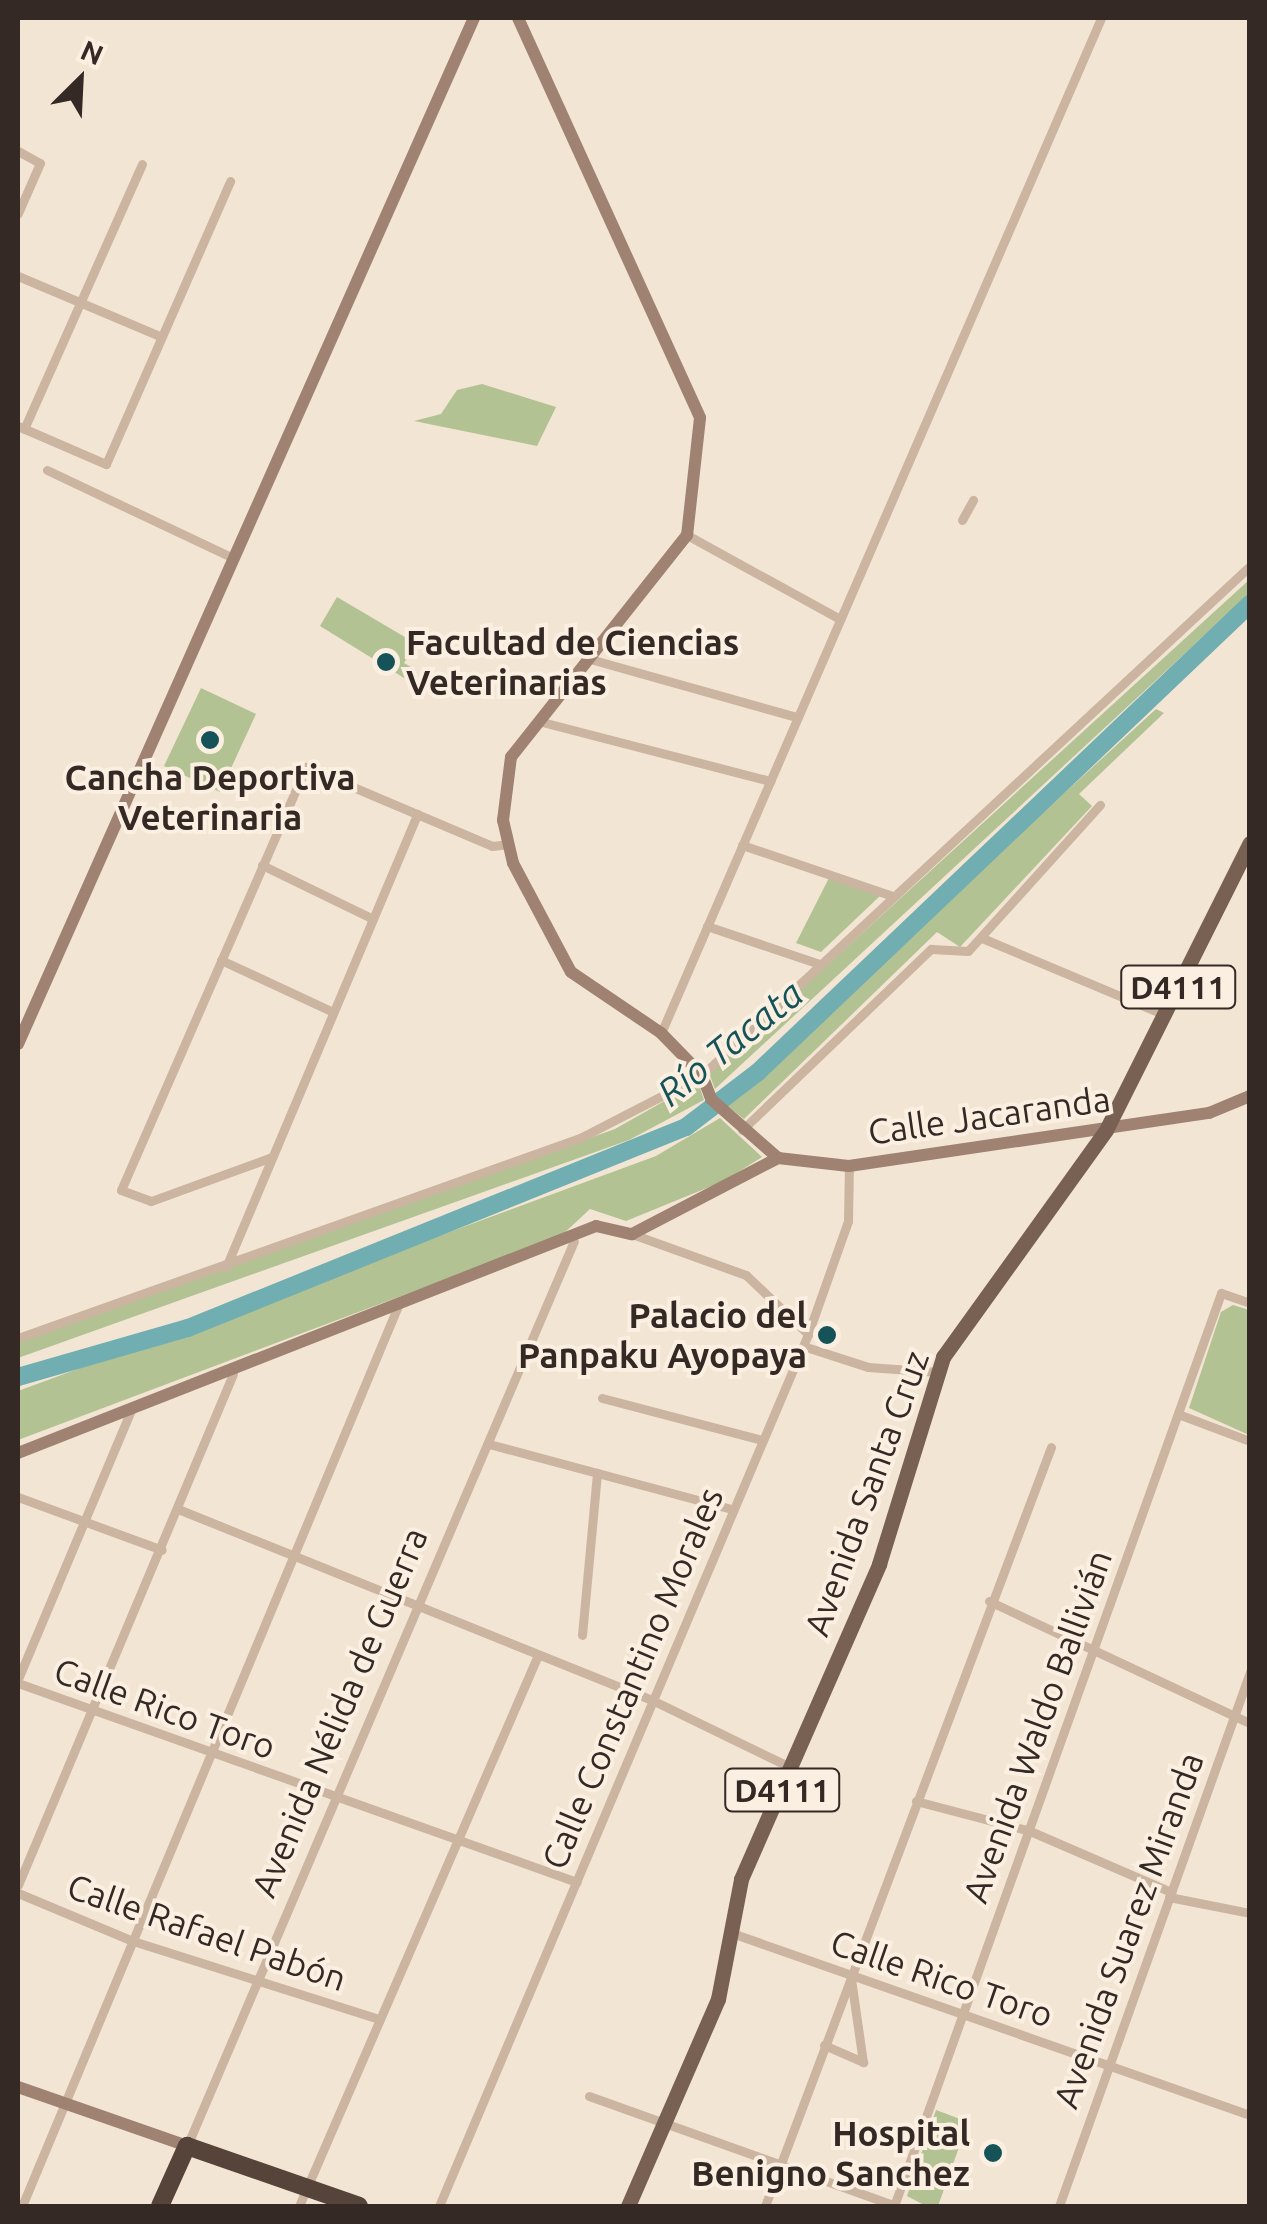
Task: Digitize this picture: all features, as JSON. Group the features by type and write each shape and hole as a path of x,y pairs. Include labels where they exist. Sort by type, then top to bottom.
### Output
{"highway":[{"path":"187,2146 359,2206"},
{"name":"Avenida Nélida de Guerra","path":"160,2206 187,2146"}],"main road":[{"name":"Avenida Santa Cruz","path":"628,2206 718,2000 741,1879 878,1564 938,1372 1106,1130 1250,844"}],"street":[{"path":"18,1044 474,18"},
{"path":"518,18 700,418 686,535 512,757 503,793 509,844 571,972 661,1033 702,1074 715,1104 778,1158 632,1234"},
{"path":"661,1033 1102,18"},
{"path":"18,151 40,162 18,213"},
{"path":"142,164 20,427 106,464 230,181"},
{"path":"18,276 162,337"},
{"path":"47,470 233,558"},
{"path":"962,520 973,500"},
{"path":"686,535 840,619"},
{"path":"18,1338 226,1267 617,1123 702,1074 1250,566"},
{"path":"590,659 797,718"},
{"path":"542,722 770,781"},
{"path":"272,1157 151,1201 122,1190 306,767 417,814 509,844"},
{"path":"742,1130 930,949 968,951 1100,804"},
{"path":"226,1267 417,814"},
{"path":"742,846 893,896"},
{"path":"262,865 373,918"},
{"path":"708,926 819,964"},
{"path":"982,938 1165,1015"},
{"path":"221,960 333,1012"},
{"name":"Calle Jacaranda","path":"778,1158 850,1166 1209,1113 1250,1096"},
{"name":"Calle Constantino Morales","path":"439,2206 808,1334 848,1221 850,1166"},
{"path":"18,1453 574,1241 596,1226 632,1234 746,1274 808,1334"},
{"name":"Avenida Nélida de Guerra","path":"187,2146 574,1241"},
{"name":"Avenida Waldo Ballivián","path":"895,2206 1220,1293 1250,1303"},
{"path":"22,2206 398,1306"},
{"path":"803,1346 868,1367 938,1372"},
{"path":"18,1885 162,1550 232,1374"},
{"path":"602,1398 762,1440"},
{"path":"18,1681 131,1410"},
{"path":"1178,1414 1250,1441"},
{"path":"489,1444 732,1509"},
{"path":"764,2206 988,1601 1051,1446"},
{"path":"582,1635 597,1472"},
{"path":"18,1497 162,1550"},
{"path":"178,1508 652,1700 792,1768"},
{"path":"988,1601 1095,1647 1250,1723"},
{"path":"298,2206 538,1655"},
{"name":"Avenida Suarez Miranda","path":"1060,2206 1250,1672"},
{"name":"Calle Rico Toro","path":"18,1681 209,1755 577,1882"},
{"path":"916,1801 1030,1831 1170,1894 1250,1914"},
{"name":"Calle Rafael Pabón","path":"18,1893 133,1941 258,1984 379,2019"},
{"name":"Calle Rico Toro","path":"729,1932 1250,2115"},
{"path":"824,2046 863,2062 850,1976"},
{"path":"18,2087 187,2146"},
{"path":"588,2096 667,2121 895,2206"}],"green space":[{"path":"482,384 556,407 537,446 414,421 441,414 457,390"},
{"path":"1249,580 1249,594 715,1089 709,1073"},
{"path":"337,597 415,643 404,663 416,670 409,681 320,626"},
{"name":"Cancha Deportiva Veterinaria","path":"201,688 256,714 220,792 164,766"},
{"path":"1156,709 1164,713 1079,794 1092,806 960,947 937,932 744,1119 725,1104"},
{"path":"831,874 882,894 821,952 796,943"},
{"path":"698,1082 704,1100 629,1140 18,1358 18,1342 615,1129"},
{"path":"720,1118 762,1157 724,1181 626,1221 590,1209 561,1236 18,1440 18,1391 656,1156"},
{"path":"1233,1305 1249,1310 1249,1435 1189,1408 1221,1312"},
{"path":"936,2110 968,2122 938,2206 926,2206 907,2196"}],"waterway":[{"name":"Río Tacata","path":"18,1377 188,1328 686,1127 758,1072 1250,604"}],"place":[{"name":"Facultad de Ciencias Veterinarias","path":"386,662"},
{"name":"Cancha Deportiva Veterinaria","path":"210,740"},
{"name":"Palacio del Panpaku Ayopaya","path":"827,1335"},
{"name":"Hospital Benigno Sanchez","path":"993,2153"}]}
